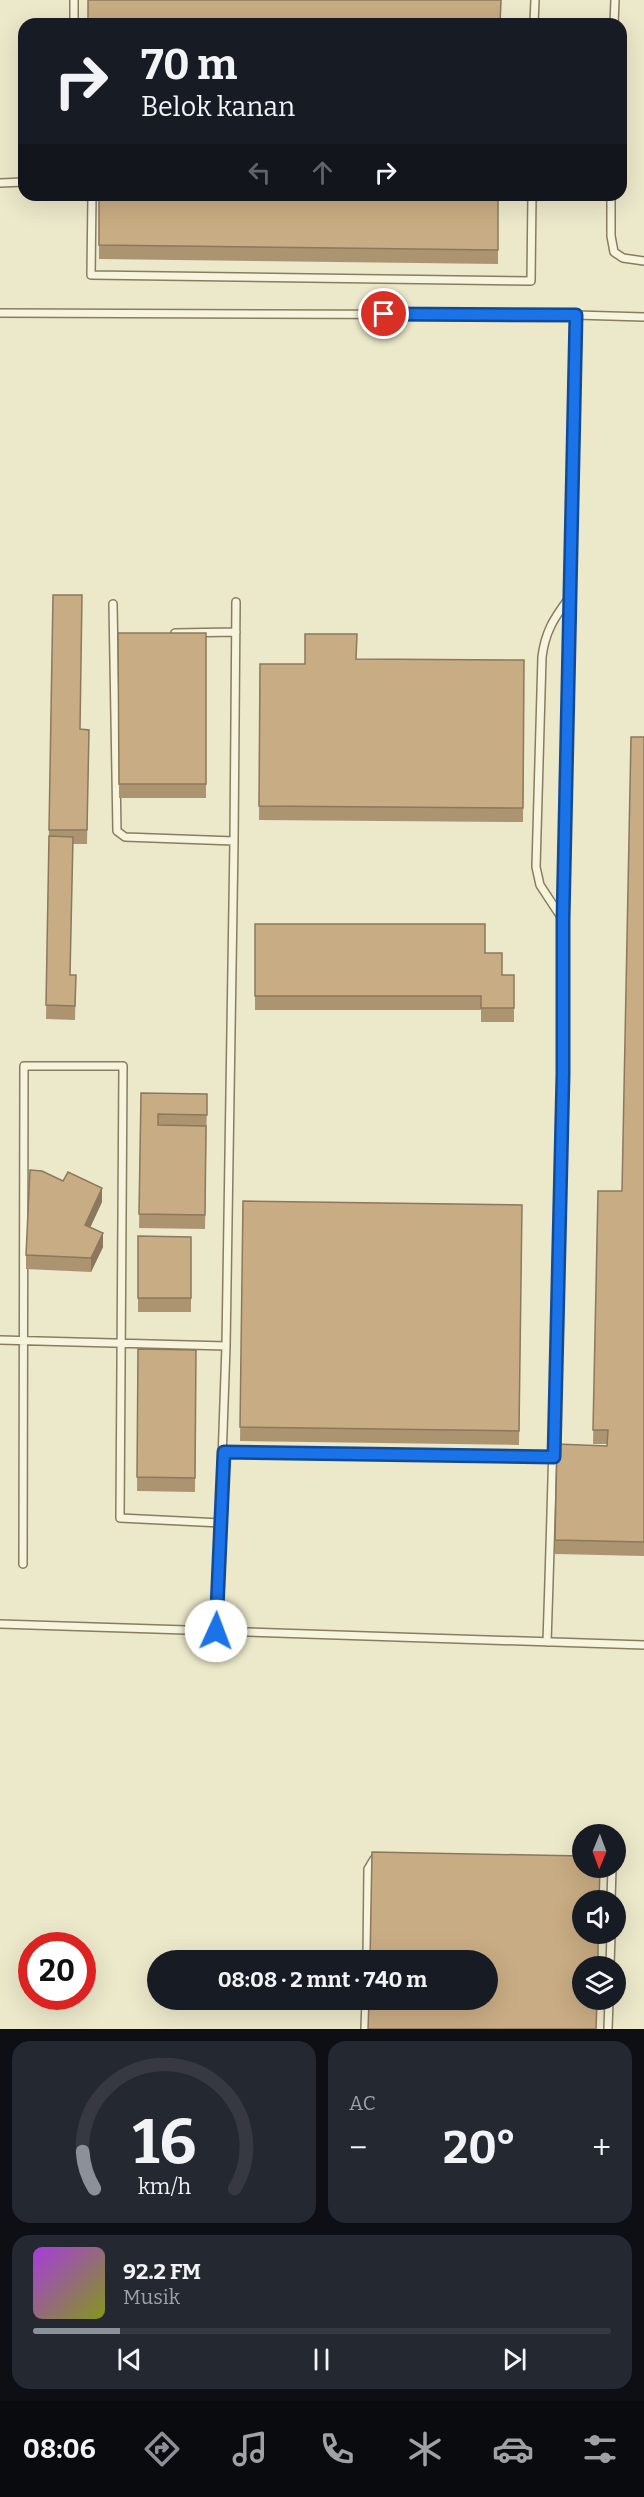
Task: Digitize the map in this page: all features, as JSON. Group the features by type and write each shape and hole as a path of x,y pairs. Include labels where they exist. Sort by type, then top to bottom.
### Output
{"lane":[{"path":"74,18 75,0"},
{"path":"534,18 535,0"},
{"path":"614,18 615,0"},
{"path":"0,183 18,182"},
{"path":"92,201 91,275 531,280 532,201"},
{"path":"611,201 611,236 614,252 623,258 644,261"},
{"path":"0,313 644,317"},
{"path":"547,1642 563,1074 563,920 576,315"},
{"path":"563,920 540,885 536,867 544,638 551,622 569,598"},
{"path":"216,1631 224,1452 236,602"},
{"path":"113,604 117,831 125,837 234,841"},
{"path":"169,633 236,632"},
{"path":"114,635 125,635"},
{"path":"23,1564 24,1066 123,1066 120,1518 220,1523"},
{"path":"0,1340 226,1346"},
{"path":"224,1452 554,1457"},
{"path":"0,1624 644,1645"},
{"path":"366,1950 368,1869 374,1859 385,1858"},
{"path":"365,2029 366,2010"},
{"path":"608,2029 609,2010"}],"building":[{"path":"88,0 501,0 500,18 88,18"},
{"path":"99,201 498,201 498,250 99,245"},
{"path":"53,595 82,595 80,729 89,730 87,830 49,830"},
{"path":"118,633 206,633 206,784 119,784"},
{"path":"305,634 357,634 356,659 524,660 523,808 259,806 260,664 305,664"},
{"path":"631,737 644,737 644,1542 555,1540 557,1444 607,1446 608,1430 593,1430 598,1191 622,1191"},
{"path":"49,836 73,837 70,975 76,975 75,1006 46,1005"},
{"path":"255,924 485,924 485,953 502,953 502,975 514,975 514,1008 481,1008 481,996 255,996"},
{"path":"141,1093 207,1094 207,1115 158,1114 158,1125 206,1126 205,1215 139,1214"},
{"path":"30,1170 42,1171 63,1181 68,1172 102,1188 85,1225 103,1233 91,1258 26,1255"},
{"path":"243,1201 522,1205 519,1431 240,1427"},
{"path":"138,1236 191,1237 191,1298 138,1298"},
{"path":"138,1349 196,1350 195,1478 137,1477"},
{"path":"372,1852 572,1856 572,1878 600,1878 599,1890 572,1890 572,1944 598,1944 598,1956 572,1956 572,2010 597,2010 596,2029 368,2029 369,2010 498,2010 498,1950 370,1950"}],"route":[{"path":"216,1631 224,1452 554,1457 576,315 384,314"}]}
